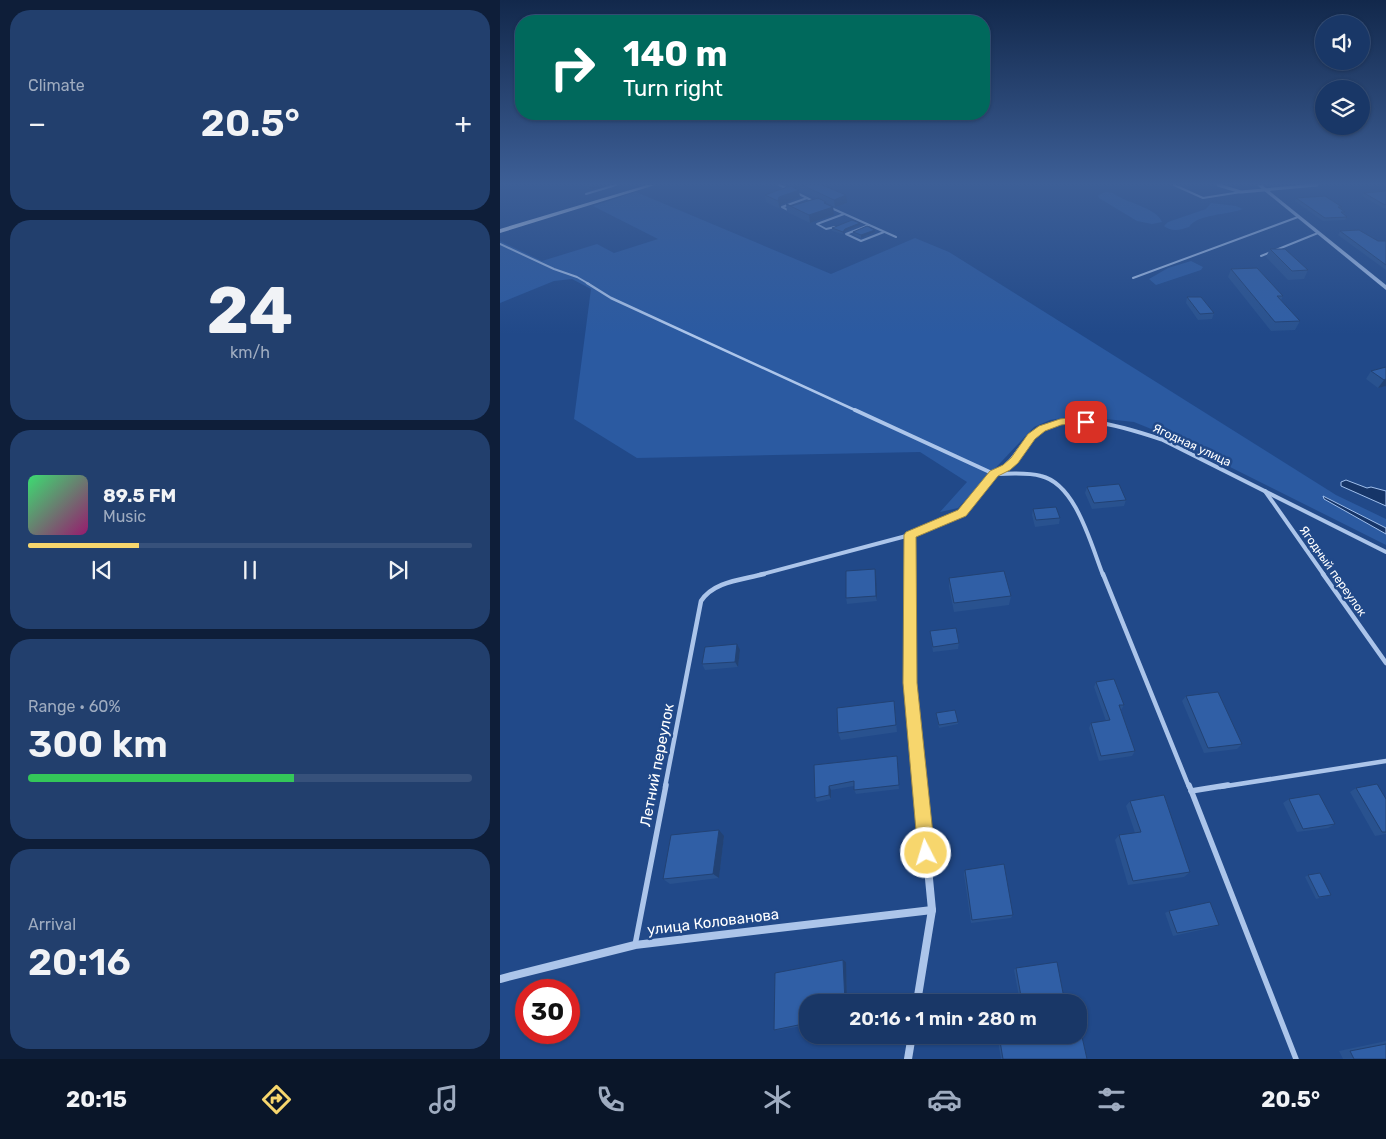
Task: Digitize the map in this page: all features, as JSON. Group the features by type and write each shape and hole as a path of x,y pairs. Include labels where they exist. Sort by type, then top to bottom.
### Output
{"street":[{"path":"1319,234 1386,288"},
{"path":"910,535 910,683 932,910 918,994"},
{"name":"улица Колованова","path":"500,979 635,945 932,910"},
{"path":"908,1059 910,1044"}],"lane":[{"path":"847,234 861,241 878,234"},
{"path":"890,234 896,237"},
{"path":"1133,278 1251,234"},
{"path":"1260,256 1317,234"},
{"path":"500,244 554,270 577,276 612,298 994,474 1042,476 1058,483 1066,492 1079,515 1296,1059"},
{"name":"Ягодная улица","path":"994,474 1006,468 1031,436 1042,428 1060,422 1076,420 1141,433 1164,440 1386,552"},
{"path":"910,535 962,513 994,474"},
{"name":"Ягодный переулок","path":"1265,490 1386,663"},
{"name":"Летний переулок","path":"635,945 701,601 707,592 718,586 910,535"},
{"path":"1191,792 1386,761"}],"shaded area":[{"path":"649,234 737,234 831,274 915,238 949,252 1336,495 1386,519 1386,528 1324,496 1343,510 1386,534 1386,545 1166,435 1134,422 1069,417 1050,420 1034,427 958,508 940,512 967,482 920,452 637,458 574,419 591,289 572,279 554,281 500,303 500,241 542,261 597,244 614,253 658,239"},
{"path":"1191,261 1203,267 1201,270 1156,285 1149,279 1168,268"},
{"path":"1346,480 1367,488 1371,487 1386,491 1386,506 1341,486 1341,482"},
{"path":"1323,496 1386,528 1386,534 1324,499"}],"building":[{"path":"1345,234 1367,234 1378,241 1386,241 1386,265"},
{"path":"1270,249 1285,249 1308,270 1292,271"},
{"path":"1257,268 1283,296 1277,296 1300,321 1275,322 1231,269"},
{"path":"1187,297 1201,297 1214,313 1200,314"},
{"path":"1386,367 1386,379 1384,380 1371,371"},
{"path":"1119,484 1126,500 1094,503 1087,487"},
{"path":"1056,507 1060,518 1036,520 1033,509"},
{"path":"875,569 876,596 846,598 846,571"},
{"path":"1004,571 1011,596 954,603 949,578"},
{"path":"956,628 959,643 933,647 930,631"},
{"path":"737,644 735,662 702,664 705,647"},
{"path":"1114,679 1124,705 1119,705 1135,751 1101,756 1091,723 1110,720 1096,682"},
{"path":"1218,692 1242,744 1208,748 1186,696"},
{"path":"894,701 896,725 838,733 837,708"},
{"path":"955,710 958,722 939,725 936,713"},
{"path":"897,756 899,785 854,790 854,781 829,786 829,795 815,798 814,765"},
{"path":"1377,784 1386,799 1386,832 1382,832 1356,788"},
{"path":"1319,794 1335,824 1303,829 1289,799"},
{"path":"1164,795 1190,872 1133,881 1119,835 1141,832 1130,801"},
{"path":"719,830 713,874 663,879 671,835"},
{"path":"1004,864 1013,915 972,920 965,870"},
{"path":"1320,873 1331,895 1319,897 1308,875"},
{"path":"1210,902 1219,925 1177,933 1169,911"},
{"path":"843,960 845,994 799,994 799,1025 774,1030 775,973"},
{"path":"1057,962 1063,994 1021,994 1016,968"},
{"path":"1000,1044 1084,1044 1087,1059 1003,1059"},
{"path":"1386,1044 1386,1059 1354,1059 1350,1051"}],"route":[{"path":"926,853 910,683 910,535 962,513 994,474 1006,468 1031,436 1042,428 1060,422 1076,420 1086,422"}]}
